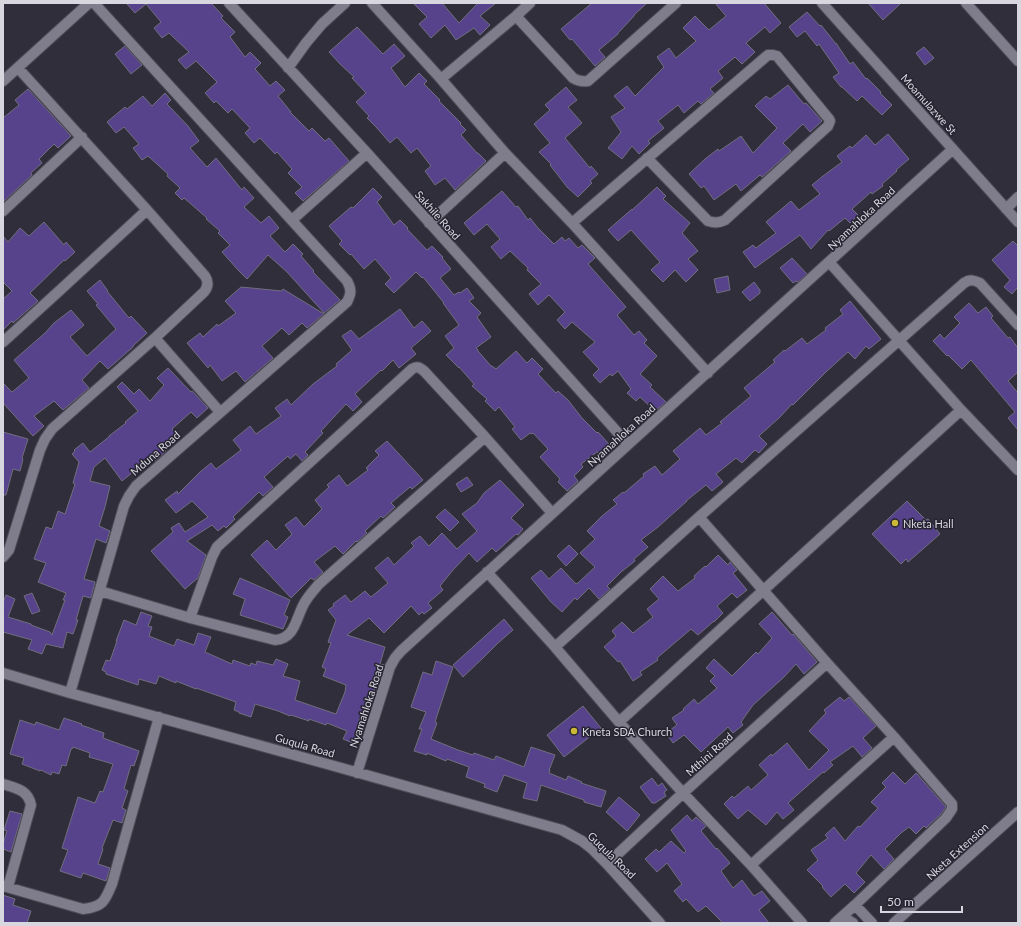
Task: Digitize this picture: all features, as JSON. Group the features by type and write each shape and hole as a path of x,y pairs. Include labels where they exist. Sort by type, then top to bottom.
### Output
{"street":[{"path":"3,81 89,3"},
{"path":"94,3 292,220 367,153"},
{"name":"Sakhile Road","path":"229,3 367,153 628,444"},
{"path":"288,68 322,24 345,3"},
{"path":"372,3 505,153 572,223 708,373"},
{"path":"440,78 530,3"},
{"path":"516,16 573,78 579,81 588,81 676,3"},
{"name":"Moamulazwe St","path":"822,3 1018,222"},
{"path":"966,3 1018,61"},
{"path":"572,223 647,158 768,55 773,54 776,56 829,119 828,126 720,223 708,221 647,158"},
{"path":"3,557 9,550 40,450 52,429 204,292 207,289 208,284 205,276 147,210 18,68"},
{"path":"3,211 82,137"},
{"name":"Nyamahloka Road","path":"357,773 390,668 395,658 401,651 628,444 830,263 953,149"},
{"path":"429,223 505,153"},
{"path":"1006,209 1018,197"},
{"path":"3,342 147,210"},
{"name":"Mduna Road","path":"70,693 124,506 136,486 347,302 351,292 347,281 292,220"},
{"path":"830,263 961,410 1018,470"},
{"path":"555,647 964,282 974,280 980,283 1018,325"},
{"path":"154,338 220,412"},
{"path":"190,618 217,547 412,369 418,367 424,371 485,437 552,513"},
{"path":"619,722 961,410"},
{"path":"100,591 190,618 275,640 281,640 286,637 293,628 305,603 319,584 485,437"},
{"path":"699,517 952,804 952,808 946,818 856,905 835,923"},
{"path":"487,572 555,647 619,722 751,865 802,923"},
{"name":"Mthini Road","path":"608,864 683,793 827,663"},
{"name":"Guqula Road","path":"3,673 562,830 582,841 608,864 660,923"},
{"path":"3,784 24,792 31,805 5,887 76,908 93,907 101,904 108,895 112,884 158,717"},
{"path":"751,865 894,737"},
{"name":"Nketa Extension","path":"894,923 1018,812"},
{"path":"856,905 867,922"},
{"path":"843,916 853,923"}],"building":[{"path":"126,3 211,3 223,16 221,18 235,32 230,37 245,57 250,52 261,63 255,69 270,86 276,81 285,90 278,96 290,112 309,131 312,128 325,141 329,138 349,161 303,201 295,193 302,187 288,173 292,169 277,152 275,154 260,138 254,143 245,133 250,128 232,109 228,113 216,101 214,103 205,93 217,82 196,61 186,69 178,60 189,52 169,33 162,38 154,28 161,22 146,4 135,13"},
{"path":"413,3 442,3 459,23 478,3 496,3 480,16 490,25 480,35 474,28 456,40 445,25 431,38 419,24 427,17"},
{"path":"592,3 647,3 634,15 618,34 599,50 605,57 595,66 572,39 570,40 561,29"},
{"path":"715,3 764,3 781,23 770,33 765,27 746,43 755,52 742,64 735,57 718,71 723,78 710,89 714,93 701,104 698,101 684,113 678,105 658,121 664,128 648,141 650,143 639,154 632,146 622,159 608,148 621,132 611,117 625,108 614,96 627,86 635,96 664,67 657,57 669,48 676,58 696,41 683,28 695,16 709,30 726,16"},
{"path":"868,3 901,3 883,20"},
{"path":"807,12 820,26 821,25 836,43 850,64 853,62 866,79 867,78 881,92 880,93 892,105 882,115 862,96 857,101 841,87 833,77 839,73 819,44 817,46 805,31 797,37 789,27"},
{"path":"357,27 383,54 394,44 405,56 391,68 405,87 419,73 427,81 424,84 466,130 461,135 486,161 455,190 445,178 435,185 425,171 431,166 417,148 411,153 397,137 390,143 367,118 369,116 356,102 366,93 352,78 354,77 329,52"},
{"path":"125,46 142,65 131,74 115,54"},
{"path":"924,47 934,58 925,65 916,53"},
{"path":"788,85 804,104 806,103 822,121 810,132 803,124 783,143 791,151 762,177 760,175 741,191 736,184 714,200 704,186 701,188 689,174 718,149 719,151 741,136 753,153 777,128 755,106 766,96 770,99"},
{"path":"566,87 577,100 568,107 582,123 565,138 590,168 591,166 598,174 590,181 592,183 578,197 567,187 550,165 551,164 539,152 550,143 534,124 550,110 545,105"},
{"path":"28,89 71,136 58,148 54,144 39,159 42,163 31,173 32,175 3,202 3,118 19,105 15,100"},
{"path":"165,93 171,100 167,104 188,126 199,141 190,148 207,167 216,158 242,190 244,187 254,198 244,207 261,223 269,216 279,228 270,236 285,252 293,244 303,254 301,256 314,271 313,272 340,300 324,313 287,272 268,255 247,279 222,252 230,245 218,233 220,231 184,198 182,200 175,193 180,188 167,176 168,174 148,156 142,160 133,148 139,144 124,127 116,133 107,122 125,107 127,109 143,96 152,106"},
{"path":"888,134 909,159 882,184 883,186 872,194 871,192 852,209 858,215 850,223 845,218 829,231 828,230 811,249 800,235 755,268 743,252 753,245 756,248 776,233 766,222 791,201 799,210 820,194 812,185 842,162 837,156 850,146 852,148 866,135 875,145"},
{"path":"657,187 666,196 663,199 690,223 682,233 698,251 688,259 698,270 686,282 675,270 663,282 651,270 660,262 631,230 618,241 608,230"},
{"path":"373,188 382,197 377,202 394,225 400,220 427,250 432,246 443,257 442,258 451,269 440,278 454,295 467,288 474,298 469,301 481,313 477,317 491,337 476,348 491,366 496,369 516,351 527,363 532,358 543,369 538,374 556,393 558,391 568,400 582,418 609,444 581,464 583,467 574,476 578,481 567,491 558,482 560,479 540,457 548,449 533,433 530,433 521,440 512,429 515,427 499,407 495,411 485,401 487,399 472,386 474,384 446,355 454,348 445,336 459,325 423,277 422,278 416,272 394,293 385,284 391,278 375,259 364,269 351,254 350,255 339,244 342,241 329,226 351,207 353,208"},
{"path":"502,191 516,207 518,206 528,220 530,218 554,244 562,237 565,241 569,238 578,248 582,245 595,258 588,264 626,307 617,315 634,335 639,331 647,340 644,343 657,356 640,374 652,385 650,387 666,402 655,411 640,397 636,401 627,393 631,389 618,371 612,376 610,374 600,383 593,375 599,369 583,352 595,342 572,322 565,329 557,320 565,312 549,295 538,305 529,294 541,284 527,270 528,268 510,251 501,259 491,247 500,239 487,224 474,235 464,223"},
{"path":"44,222 64,245 66,242 75,252 65,261 64,260 30,293 38,301 3,330 3,299 12,291 3,282 3,236 8,242 20,228 29,236"},
{"path":"1013,241 1018,246 1018,289 1017,288 1012,294 1004,287 1010,280 992,260"},
{"path":"792,258 807,274 798,282 796,281 793,283 780,268"},
{"path":"728,276 730,290 717,293 714,279"},
{"path":"100,280 129,318 131,316 147,333 108,369 100,361 82,380 89,388 63,410 54,401 34,416 44,426 33,436 3,403 3,383 12,392 29,378 14,360 45,333 54,323 71,310 84,325 70,337 87,356 116,329 96,305 98,304 87,291"},
{"path":"754,282 760,290 760,293 750,301 742,292"},
{"path":"241,287 282,291 283,289 324,314 307,328 302,323 289,335 282,328 262,346 273,358 245,382 236,371 222,381 210,365 208,368 187,343 200,333 203,337 217,324 218,326 236,313 225,301"},
{"path":"850,301 881,339 869,349 866,346 855,359 848,352 759,436 767,444 759,453 755,450 742,463 736,458 716,474 723,482 712,491 706,485 641,540 648,547 607,586 610,589 599,599 589,588 577,600 575,598 562,612 551,602 531,578 541,570 549,579 561,568 576,584 578,583 595,567 580,553 595,539 587,531 617,504 613,500 623,492 624,493 644,476 643,474 655,466 662,475 680,459 673,451 700,428 706,435 722,423 720,422 751,396 744,388 775,362 773,360 784,350 785,351 802,338 807,344 826,330 825,328 843,314 840,310"},
{"path":"969,303 978,313 986,307 993,316 991,318 1008,338 1010,337 1018,348 1018,372 1008,381 1018,393 1018,430 1008,418 1015,412 971,360 962,369 933,341 940,334 944,339 960,323 954,317"},
{"path":"400,309 414,328 422,321 431,331 411,348 416,354 399,368 393,360 355,394 362,402 353,411 346,404 321,431 323,433 305,452 308,455 302,461 296,454 290,459 288,456 264,477 273,487 263,496 259,492 233,517 235,519 226,528 224,526 218,531 212,525 187,541 206,555 198,578 185,589 151,551 173,532 171,528 179,523 185,532 208,517 192,501 176,513 165,500 177,491 178,494 211,463 216,469 241,450 233,440 250,426 256,434 281,416 275,408 287,399 291,405 313,384 337,366 336,364 352,350 342,336 351,330 359,339"},
{"path":"168,368 208,408 197,418 191,412 172,429 177,434 163,447 166,451 155,461 154,459 140,470 138,468 122,481 105,458 94,467 90,481 110,486 99,526 110,531 106,543 96,539 84,579 95,582 91,598 83,596 76,620 78,620 73,634 67,632 63,648 46,644 42,654 28,649 32,640 3,632 3,603 6,595 15,599 8,617 31,624 50,632 52,635 65,600 63,600 66,593 38,582 46,563 34,559 46,527 52,529 58,511 65,514 75,484 73,483 79,462 72,454 75,451 74,450 83,443 90,452 126,423 125,422 138,411 117,387 122,382 134,394 139,389 150,401 164,385 157,378"},
{"path":"3,432 28,439 22,458 20,471 13,469 6,495 3,495"},
{"path":"387,441 423,480 412,489 410,487 391,503 395,507 383,518 381,516 365,531 367,533 357,542 356,541 343,554 335,546 314,562 323,572 314,580 311,578 291,598 251,555 267,540 276,550 292,534 285,525 296,517 304,527 322,509 315,500 329,487 327,485 339,475 347,486 368,470 366,468 379,455 375,451"},
{"path":"467,477 473,485 461,492 456,484"},
{"path":"500,480 524,505 511,518 523,529 518,535 516,534 496,552 492,548 477,562 469,553 440,586 443,590 428,603 432,608 424,614 422,612 419,615 411,606 384,633 369,618 347,635 385,647 380,664 384,665 379,679 377,678 373,697 368,696 359,721 366,724 361,736 358,735 355,744 343,739 347,731 327,723 326,725 309,719 309,721 291,715 290,716 255,704 251,717 234,710 236,702 176,681 176,683 159,676 156,684 139,679 138,685 106,674 106,672 102,670 106,660 110,661 124,620 136,625 141,612 152,616 148,626 152,627 149,636 174,646 177,639 194,645 198,633 211,637 205,652 232,664 233,660 250,666 251,663 256,665 257,661 273,665 276,659 288,664 283,676 300,681 295,700 336,714 345,692 346,685 323,676 326,669 322,667 331,643 328,642 336,620 328,610 345,595 351,602 365,591 371,597 388,583 375,568 388,557 394,565 414,546 411,543 420,536 429,546 442,533 457,549 477,531 462,514 477,503 484,493"},
{"path":"907,501 926,520 928,519 940,534 908,562 906,559 901,564 872,534"},
{"path":"445,509 459,522 450,531 436,517"},
{"path":"569,545 578,554 566,566 557,556"},
{"path":"718,555 728,565 730,562 737,570 733,573 747,590 737,598 732,593 717,606 723,613 714,622 698,635 691,629 657,658 658,660 640,672 642,675 633,681 620,661 618,662 604,647 616,636 612,631 622,622 633,633 653,617 647,609 659,599 650,589 663,576 678,591 695,578 694,576"},
{"path":"240,578 290,600 284,615 288,617 283,629 240,615 245,599 233,594"},
{"path":"32,593 40,611 32,614 24,596"},
{"path":"772,612 817,662 804,674 796,664 753,705 741,722 743,725 733,733 728,727 701,752 684,735 673,743 666,733 677,725 672,718 684,710 683,709 694,699 698,704 717,688 710,681 715,676 706,668 714,659 732,676 756,652 758,654 772,638 759,624"},
{"path":"504,619 513,630 463,677 453,665"},
{"path":"436,661 453,667 431,739 473,755 474,753 494,760 496,756 524,767 531,747 555,755 549,769 549,773 566,780 568,776 582,782 581,783 606,791 601,807 541,785 537,801 523,798 527,783 504,775 497,792 484,787 485,784 466,777 469,767 447,759 446,761 427,753 427,755 414,751 422,729 419,729 426,712 411,707 423,672 432,675"},
{"path":"840,697 844,701 849,697 876,726 863,738 872,748 862,757 853,746 830,762 833,765 788,803 794,810 783,819 777,812 766,825 748,810 738,819 724,804 732,796 734,798 748,786 751,790 768,775 759,765 771,754 772,756 787,743 809,770 829,750 809,731 826,713 824,710"},
{"name":"Kneta SDA Church","path":"583,706 601,728 564,757 547,735"},
{"path":"64,718 104,733 103,738 139,751 134,766 131,765 124,789 128,791 122,808 126,810 122,823 113,820 102,848 103,849 98,864 110,868 106,881 83,873 81,878 60,871 68,850 62,848 78,797 95,803 100,791 103,792 113,764 89,757 90,753 73,747 66,766 62,765 59,774 52,772 51,775 22,764 24,758 10,754 20,720 35,725 36,722 59,730"},
{"path":"893,772 905,784 916,773 946,807 941,814 926,828 924,826 916,834 909,827 885,849 894,859 884,869 871,855 856,873 865,882 854,893 845,884 831,897 822,887 823,886 807,870 818,860 811,850 828,838 825,835 834,827 845,841 858,826 860,827 878,808 871,802 886,787 882,783"},
{"path":"652,778 658,786 662,783 667,790 664,792 666,796 655,803 652,803 640,787"},
{"path":"619,797 640,815 627,831 606,812"},
{"path":"10,811 22,814 11,852 3,849 7,831 4,830"},
{"path":"687,815 692,821 696,817 706,826 701,831 730,863 721,871 733,888 742,880 754,896 762,891 770,901 759,910 769,923 723,923 706,906 698,912 686,899 683,902 674,891 682,884 667,863 657,872 645,859 656,849 659,852 671,841 684,853 686,851 671,830"},
{"path":"3,895 15,899 13,905 31,911 27,923 3,923"}],"place":[{"name":"Nketa Hall","path":"895,523"},
{"name":"Kneta SDA Church","path":"574,731"}]}
